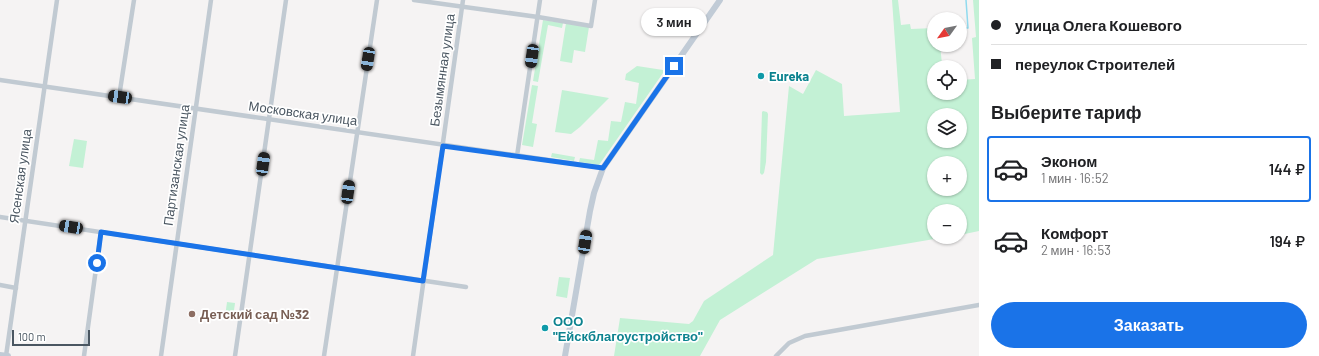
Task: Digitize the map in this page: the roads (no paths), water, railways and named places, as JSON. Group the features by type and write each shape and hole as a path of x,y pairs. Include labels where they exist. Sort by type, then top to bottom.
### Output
{"street":[{"name":"Ясенская улица","path":"7,356 57,0"},
{"path":"120,97 134,0"},
{"name":"Партизанская улица","path":"161,356 211,0"},
{"path":"235,356 286,0"},
{"path":"324,356 377,0"},
{"path":"414,0 538,17 591,26 595,0"},
{"name":"Безымянная улица","path":"413,356 463,0"},
{"path":"517,156 540,0"},
{"path":"566,356 590,211 594,192 603,168 720,0"},
{"name":"Московская улица","path":"0,80 443,146 603,168"},
{"path":"0,217 466,287"},
{"path":"84,356 101,232"},
{"path":"0,285 16,288"},
{"path":"776,356 789,343 805,336 979,305"},
{"path":"0,355 7,356"}],"waterway":[{"path":"966,0 967,12"},
{"path":"967,14 967,28"}],"place":[{"name":"Eureka","path":"761,76"},
{"name":"Детский сад №32","path":"192,314"},
{"name":"ООО \"Ейскблагоустройство\"","path":"545,328"}]}
